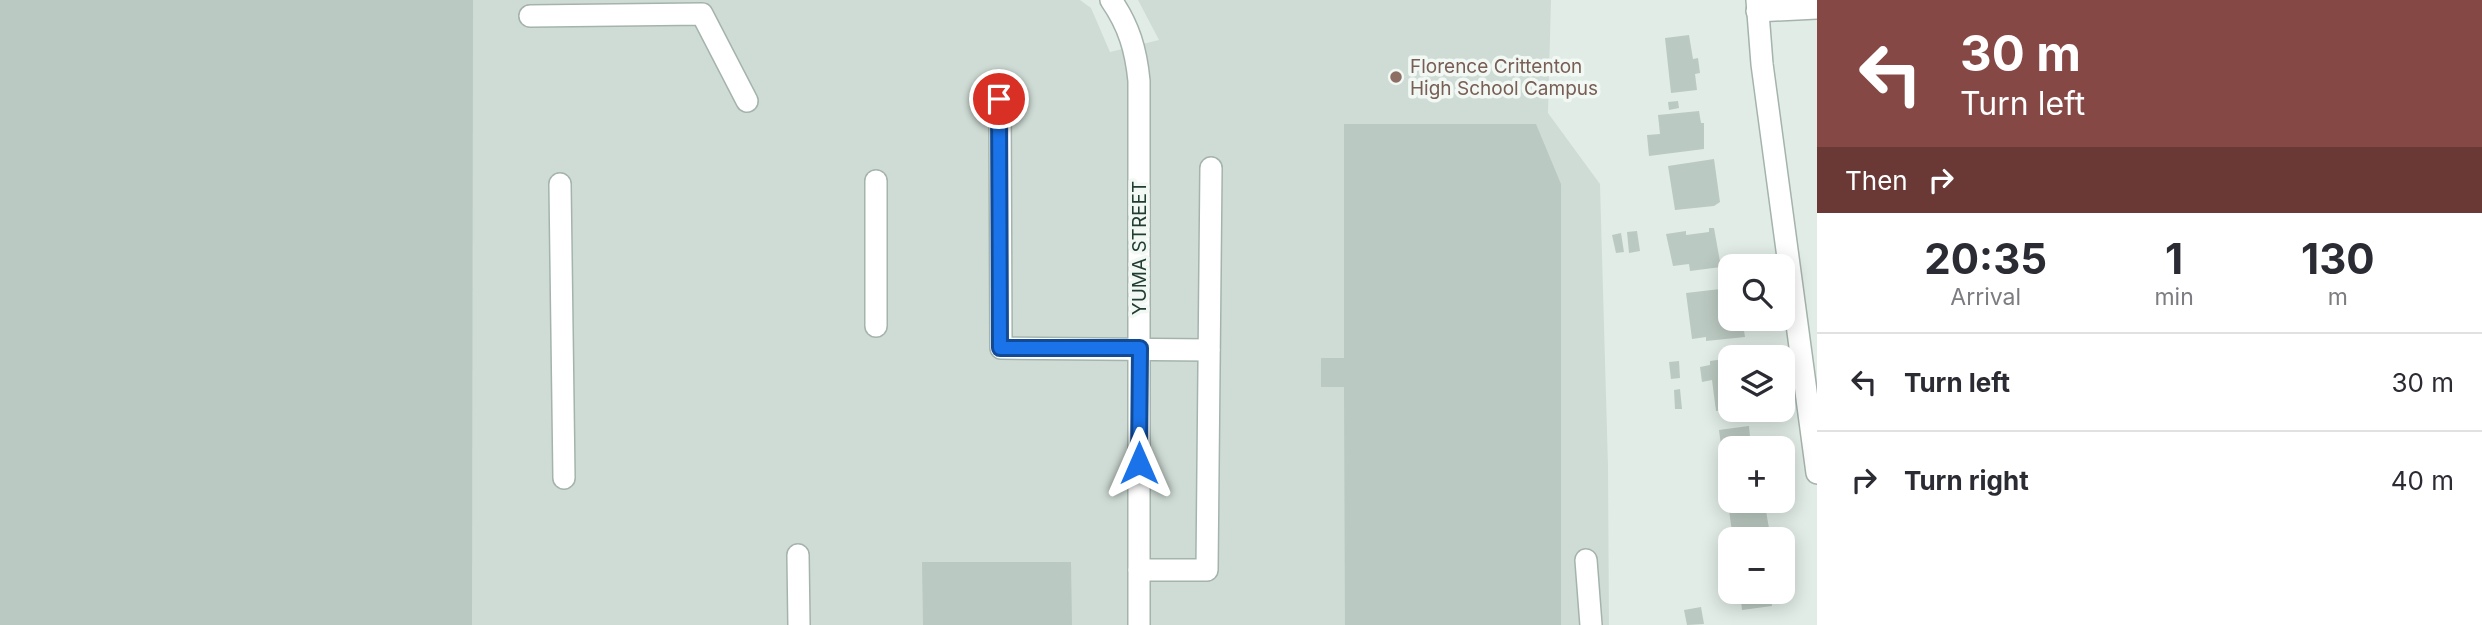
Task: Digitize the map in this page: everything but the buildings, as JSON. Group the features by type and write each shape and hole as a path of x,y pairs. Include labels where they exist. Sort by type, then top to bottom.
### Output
{"street":[{"name":"YUMA STREET","path":"1111,0 1132,37 1139,80 1139,625"},
{"path":"1817,8 1757,5 1762,64 1817,473"},
{"path":"530,16 702,14 747,101"},
{"path":"999,99 1000,348 1209,350"},
{"path":"1139,570 1207,570 1211,168"},
{"path":"876,181 876,326"},
{"path":"560,184 564,478"},
{"path":"798,555 799,625"},
{"path":"1586,560 1591,625"}],"shaded area":[{"path":"0,0 1080,0 1091,8 1110,52 1159,40 1138,0 1551,0 1548,113 1600,184 1608,466 1609,625 0,625"}],"place":[{"name":"Florence Crittenton High School Campus","path":"1396,77"}],"route":[{"path":"999,99 1000,348 1140,348 1139,463"}]}
